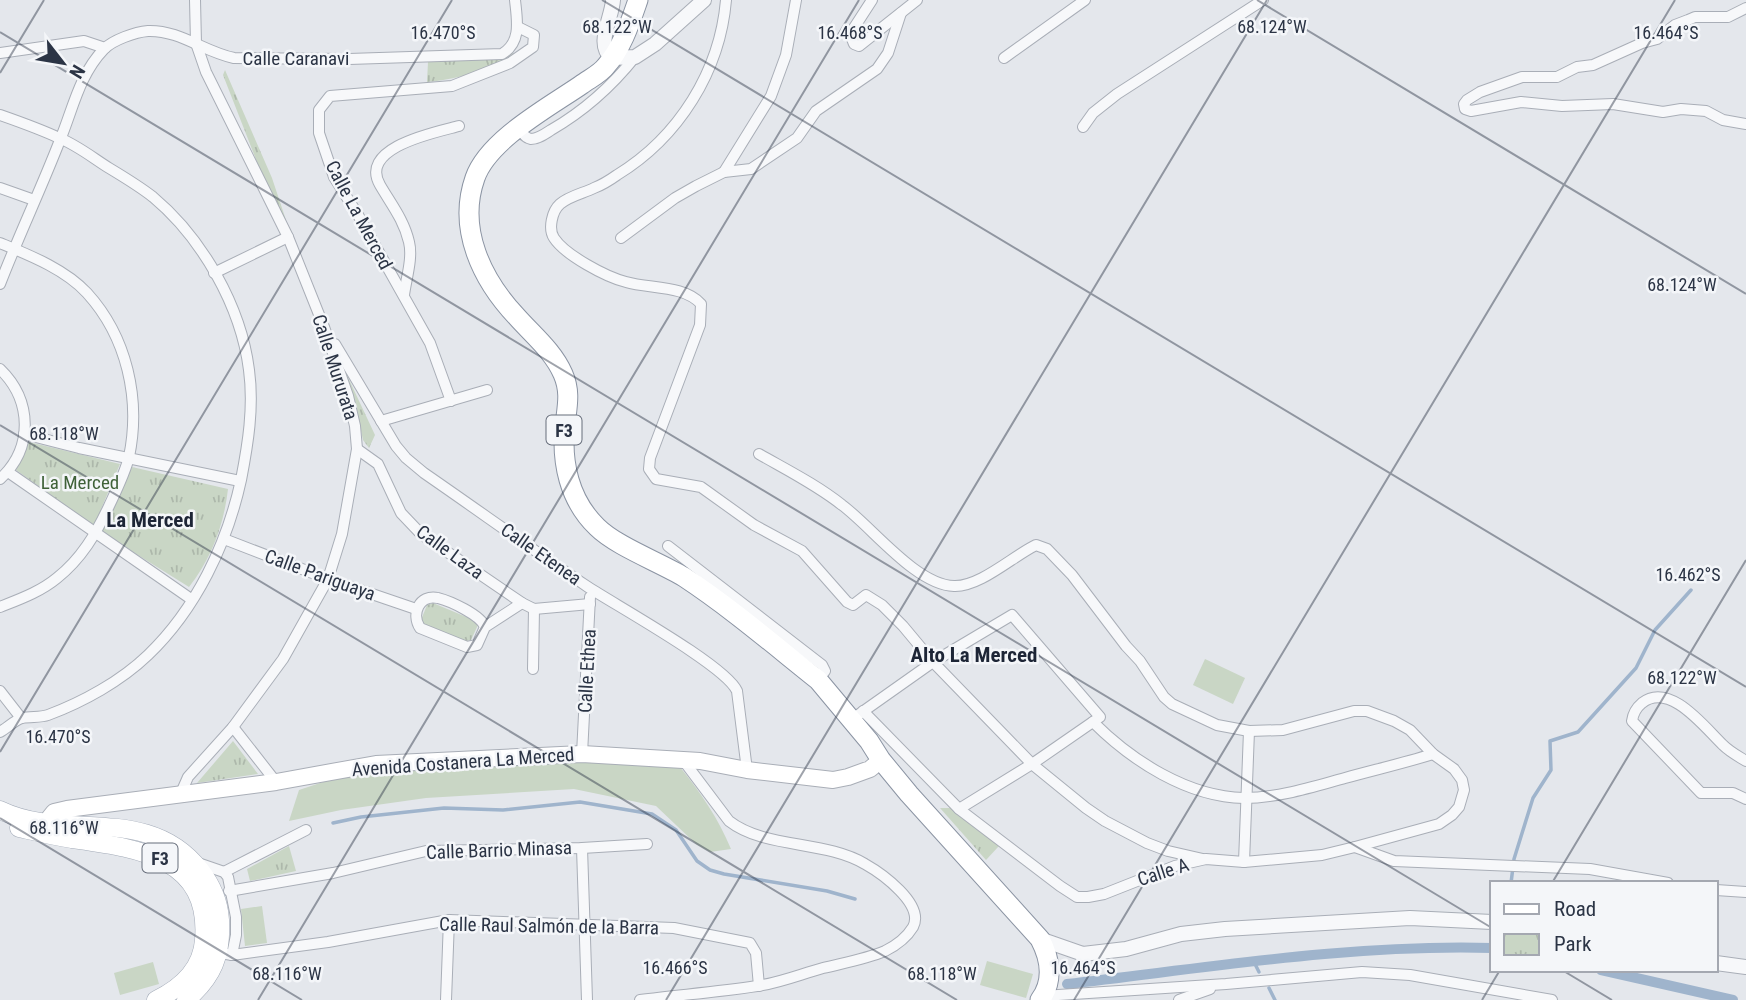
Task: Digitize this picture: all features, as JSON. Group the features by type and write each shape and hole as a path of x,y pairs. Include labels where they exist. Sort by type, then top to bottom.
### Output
{"highway":[{"name":"F3","path":"638,0 619,49 605,68 519,128 481,164 475,178 470,216 473,246 482,271 494,290 552,354 567,382 569,396 565,468 576,499 597,527 613,540 652,559 718,600 818,680 857,715 881,760 1040,939 1048,953 1050,969 1043,995"}],"main road":[{"name":"Avenida Costanera La Merced","path":"51,829 54,812 67,809 276,782 376,764 582,754 700,761 747,770 833,780 870,769 881,760"},
{"name":"F3","path":"0,810 51,829 137,849 166,861 189,883 197,896 205,927 218,952"},
{"name":"F3","path":"0,820 17,828 62,830 75,825 129,829 167,841 192,860 204,875 216,901 220,923 218,952"},
{"name":"F3","path":"156,1000 181,997 188,978 198,964 218,952"}],"street":[{"name":"Calle Mururata","path":"181,793 187,777 233,727 283,659 328,579 342,534 357,449 348,396 288,237 206,72 196,43 195,0"},
{"path":"516,0 518,27"},
{"path":"613,0 603,45 612,58 635,57"},
{"path":"519,128 523,135 530,139 566,122 599,97 635,57 655,44 704,0"},
{"path":"726,0 722,34 714,60 679,120 660,141 621,173 560,204 554,212 551,231 554,239 565,249 606,275 636,285 682,292 693,296 701,304 700,325 650,458 649,469 652,475 665,482 701,487 754,525 802,551 847,603 853,605 866,595 875,598 903,626 933,663 1032,764 1105,821 1168,851 1206,859"},
{"path":"724,172 771,96 786,55 796,0"},
{"path":"872,0 850,34 857,46 865,44 917,0"},
{"path":"1004,58 1086,0"},
{"path":"1083,127 1093,113 1117,94 1263,0"},
{"path":"1746,8 1728,16 1695,17 1675,25 1657,39 1593,65 1577,67 1557,76 1522,78 1480,92 1464,104 1465,109 1476,111 1521,102 1562,106 1614,104 1663,111 1706,111 1723,120 1746,124"},
{"path":"621,237 675,198 724,172 743,171 763,162 797,138 816,111 877,69 888,53 901,13"},
{"name":"Calle Caranavi","path":"105,48 144,31 158,31 179,36 219,55 234,58 349,59 502,54 513,45 518,27"},
{"name":"Calle La Merced","path":"451,401 430,343 334,177 319,133 318,110 330,96 452,86 479,76 510,63 533,47 534,35 518,27"},
{"path":"0,53 84,41 105,48 79,85 61,138 0,284"},
{"path":"0,115 61,138 153,197 197,246 214,273 241,333 249,370 250,423 248,446 224,540 210,569 171,630 147,656 119,678 45,716 21,718 0,732"},
{"path":"404,295 410,244 397,209 378,183 378,164 390,149 406,141 459,126"},
{"path":"0,188 34,200"},
{"path":"214,273 288,237"},
{"path":"0,243 63,273 86,292 105,316 119,342 128,370 132,400 128,459 96,535 56,579 30,595 0,607"},
{"name":"Calle Etenea","path":"324,327 406,458 589,588 699,657 730,681 737,691 747,770"},
{"path":"0,369 19,392 24,407 24,434 4,476 191,599"},
{"path":"381,421 486,390"},
{"path":"24,434 128,459 240,481"},
{"name":"Calle Laza","path":"357,449 378,464 401,513 421,534 534,609"},
{"path":"759,454 839,502 901,558 939,582 955,586 970,583 1035,545 1047,549 1072,575 1140,661 1164,697 1200,719 1217,726 1249,731 1283,730 1367,710 1410,730 1433,754 1308,789 1245,798 1188,786 1126,751 1093,722"},
{"name":"Calle Pariguaya","path":"224,540 416,609"},
{"path":"668,546 822,665 825,671 818,680"},
{"name":"Calle Ethea","path":"582,754 589,588"},
{"path":"485,627 479,617 439,599 426,600 416,609 415,615 420,628 467,647 477,645 485,627 522,603"},
{"path":"533,669 534,609 590,604"},
{"path":"857,715 933,663 1012,615 1100,717 960,809"},
{"path":"0,691 21,718"},
{"path":"1743,795 1701,793 1632,721 1634,711 1648,698 1665,698 1691,713 1728,750 1746,761"},
{"name":"Calle A","path":"857,715 960,809 1077,897 1104,894 1163,870 1206,859 1244,862 1322,855 1439,824 1452,815 1462,799 1462,780 1454,769 1433,754"},
{"path":"233,727 276,782"},
{"path":"1244,862 1249,731"},
{"path":"640,1000 760,986 877,953 897,943 913,927 915,920 913,910 904,895 863,862 749,832 729,821 683,760"},
{"path":"224,872 306,830"},
{"name":"Calle Barrio Minasa","path":"229,891 333,873 426,851 647,844"},
{"path":"582,848 587,1000"},
{"path":"1355,848 1394,861 1590,869 1657,881"},
{"path":"192,860 224,872 228,877 236,917 236,935 218,952"},
{"path":"1718,890 1746,892"},
{"path":"1040,939 1083,954 1126,949 1181,934 1225,929 1410,918 1490,922"},
{"path":"446,1000 449,920"},
{"name":"Calle Raul Salmón de la Barra","path":"218,952 328,942 449,920 674,928 750,943 756,953 760,986"},
{"path":"1718,963 1746,967"},
{"path":"1043,995 1226,984 1362,972 1385,973 1552,1000"},
{"path":"1179,1000 1226,984"}],"green space":[{"path":"515,53 473,73 427,82 428,62"},
{"path":"225,70 272,178 289,229 315,291 313,293 271,198 223,75"},
{"path":"341,367 375,435 369,448 363,440 354,399"},
{"name":"La Merced","path":"29,442 120,464 94,526 16,470"},
{"name":"La Merced","path":"132,467 228,489 215,541 204,565 189,587 101,532"},
{"path":"433,603 476,621 478,625 471,640 466,641 425,625 421,620 427,605"},
{"path":"1205,659 1245,678 1233,704 1193,685"},
{"path":"233,741 258,774 197,783"},
{"path":"576,759 680,767 708,806 731,849 710,852 696,844 656,806 574,789 426,798 341,810 289,821 299,790 353,772"},
{"path":"940,808 952,808 999,846 986,860"},
{"path":"289,846 296,871 250,881 247,869"},
{"path":"262,906 267,943 245,946 241,909"},
{"path":"987,961 1033,974 1026,998 980,985"},
{"path":"153,962 159,984 120,995 114,973"}],"waterway":[{"path":"1511,881 1514,859 1533,798 1551,770 1550,741 1578,732 1636,668 1655,630 1691,590"},
{"path":"333,823 361,817 444,808 503,810 580,802 652,814 676,830 697,861 710,870 827,891 855,899"},
{"path":"1067,984 1332,953 1490,948"},
{"path":"1254,962 1259,972"},
{"path":"1610,972 1733,1000"},
{"path":"1269,988 1275,1000"}],"district":[{"name":"La Merced","path":"150,520"},
{"name":"Alto La Merced","path":"974,655"}]}
